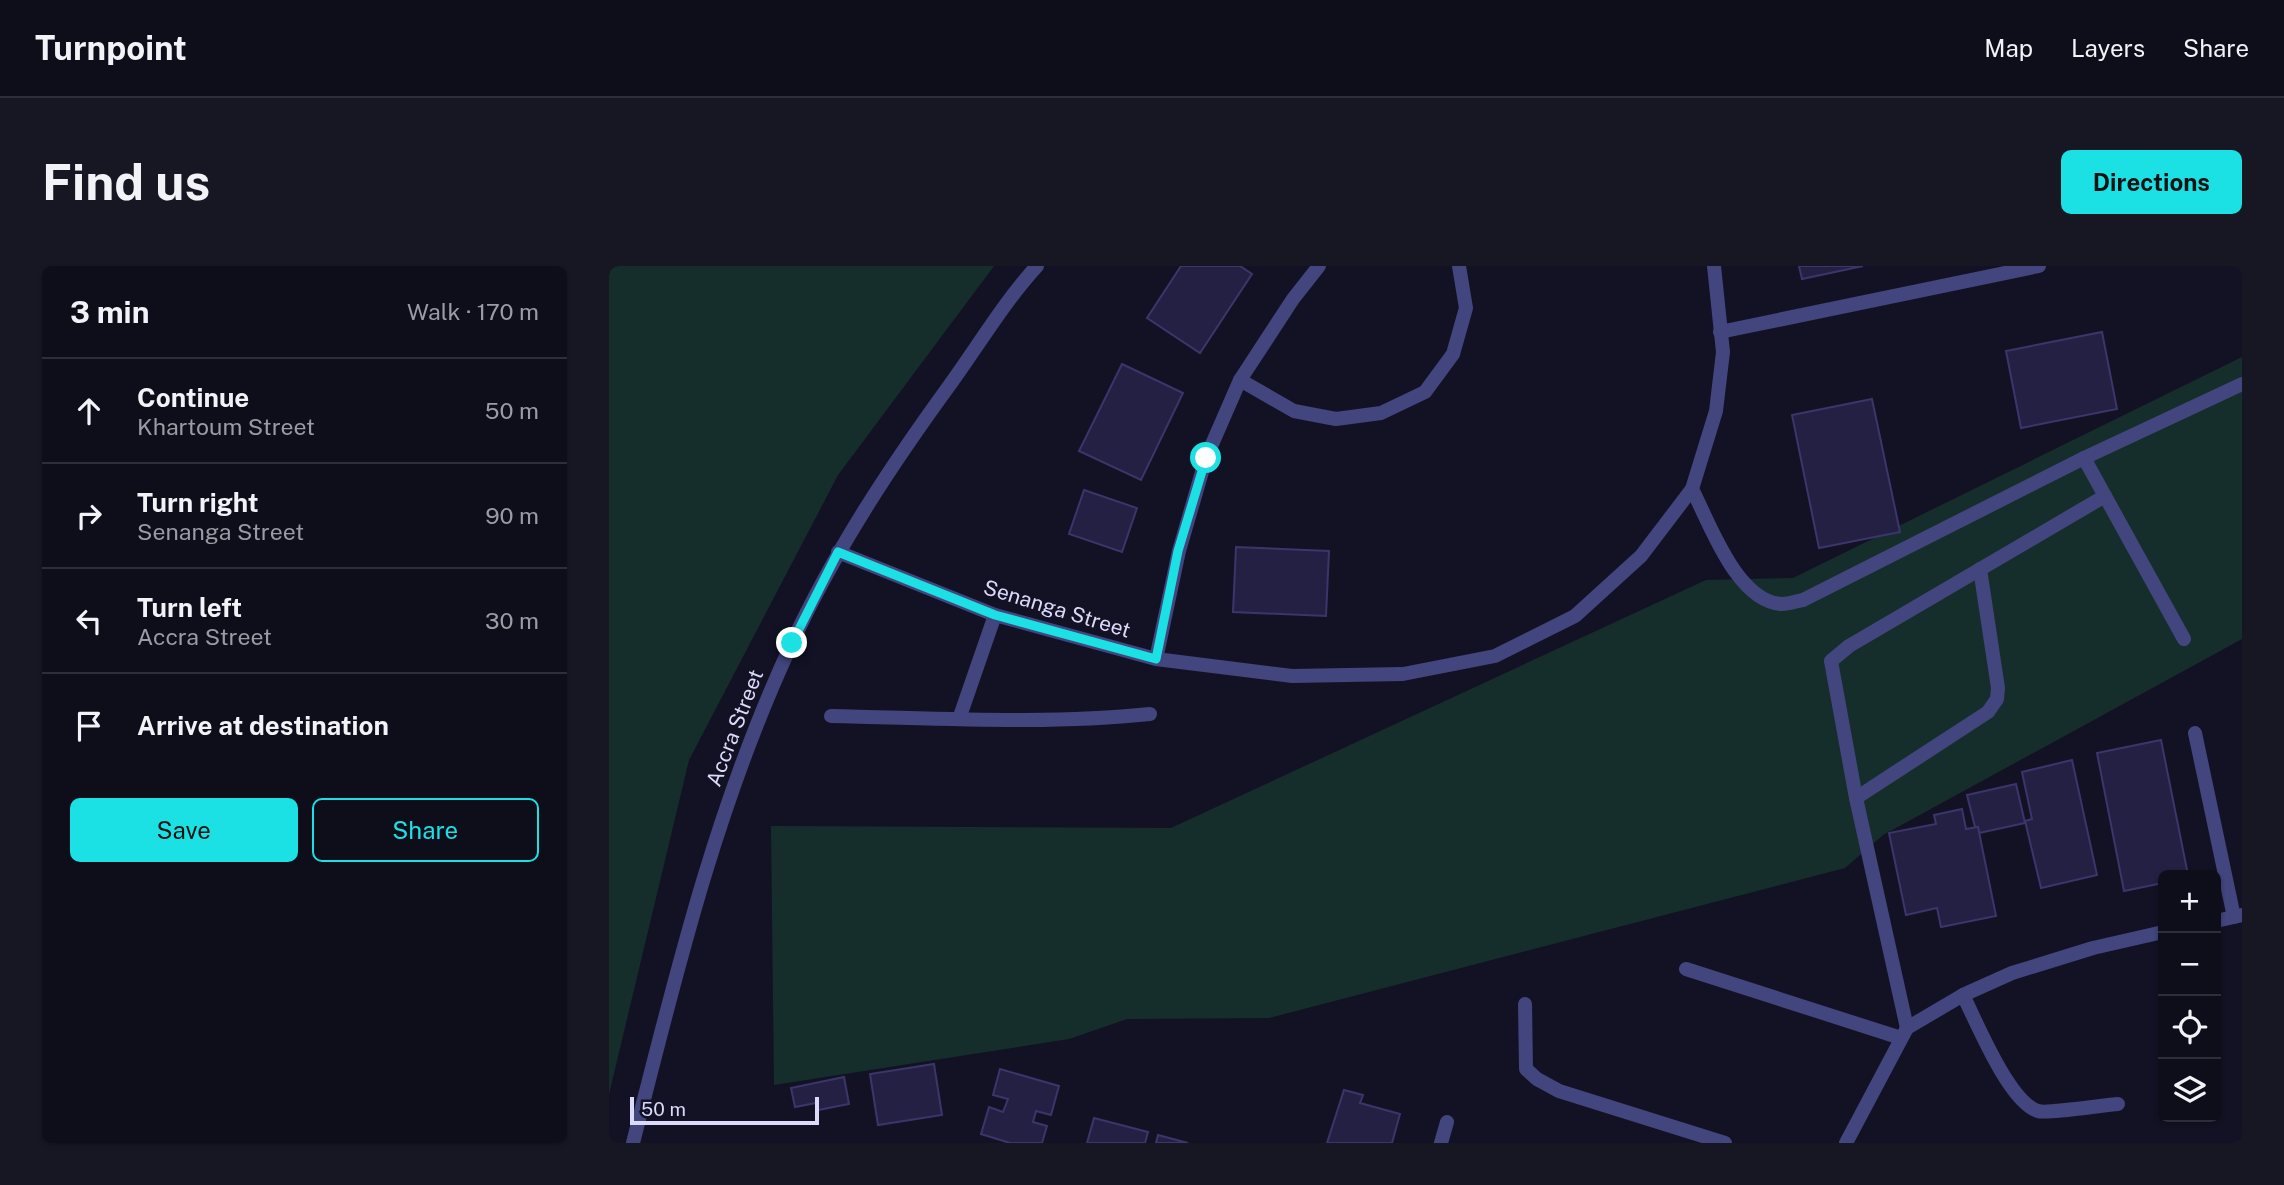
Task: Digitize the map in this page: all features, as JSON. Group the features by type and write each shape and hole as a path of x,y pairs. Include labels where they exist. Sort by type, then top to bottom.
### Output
{"street":[{"name":"Accra Street","path":"633,1143 709,855 753,736 792,643 838,552 930,412 1037,266"},
{"path":"1156,659 1178,551 1206,458 1240,380 1293,299 1319,266"},
{"path":"1240,380 1294,411 1336,419 1381,413 1425,392 1453,354 1466,308 1459,266"},
{"name":"Senanga Street","path":"838,552 995,615 1156,659 1292,676 1403,674 1496,656 1575,616 1641,556 1692,489 1716,411 1723,352 1714,266"},
{"path":"1720,332 2039,266"},
{"path":"1692,489 1736,573 1749,588 1762,598 1782,604 1803,600 2084,458 2242,384"},
{"path":"2084,458 2184,639"},
{"path":"1904,1033 1831,661 1849,646 2105,496"},
{"path":"1856,798 1988,712 1997,699 1998,688 1980,569"},
{"path":"959,719 995,615"},
{"path":"831,716 1098,720 1150,714"},
{"path":"2195,733 2238,916"},
{"path":"1846,1143 1904,1033 1963,995 2012,972 2093,948 2159,933"},
{"path":"1686,969 1904,1033"},
{"path":"1963,995 2008,1083 2022,1103 2039,1112 2118,1104"},
{"path":"1525,1004 1526,1069 1537,1079 1559,1091 1725,1143"},
{"path":"1441,1143 1447,1122"}],"green space":[{"path":"609,266 994,266 838,475 689,760 609,1094"},
{"path":"2242,357 2242,639 1883,835 1845,868 1269,1018 1127,1019 1069,1039 774,1085 771,826 1171,828 1706,580 1793,578"}],"building":[{"path":"1181,266 1240,266 1252,274 1200,353 1147,318"},
{"path":"1799,266 1863,266 1802,279"},
{"path":"2102,332 2117,409 2021,428 2006,351"},
{"path":"1122,364 1183,393 1141,480 1079,451"},
{"path":"1872,399 1900,532 1819,548 1792,415"},
{"path":"1084,490 1137,508 1122,552 1069,534"},
{"path":"1236,547 1329,551 1326,616 1233,612"},
{"path":"2161,740 2187,870 2158,870 2158,884 2124,891 2097,753"},
{"path":"2072,760 2097,875 2041,888 2025,821 2032,819 2022,772"},
{"path":"2016,784 2025,823 1979,833 1967,795"},
{"path":"1962,809 1966,829 1978,827 1996,916 1941,927 1937,908 1906,915 1889,833 1936,824 1934,815"},
{"path":"934,1064 942,1115 878,1125 870,1074"},
{"path":"1000,1069 1059,1086 1051,1115 1036,1111 1033,1122 1047,1126 1042,1143 1010,1143 981,1134 989,1107 1003,1112 1008,1099 993,1095"},
{"path":"844,1077 849,1104 818,1110 816,1103 795,1107 791,1088"},
{"path":"1344,1090 1363,1095 1360,1103 1400,1114 1392,1143 1327,1143"},
{"path":"1094,1118 1148,1132 1145,1143 1087,1143"},
{"path":"1158,1135 1188,1143 1156,1143"}],"route":[{"path":"792,643 838,552 995,615 1156,659 1178,551 1206,458"}]}
